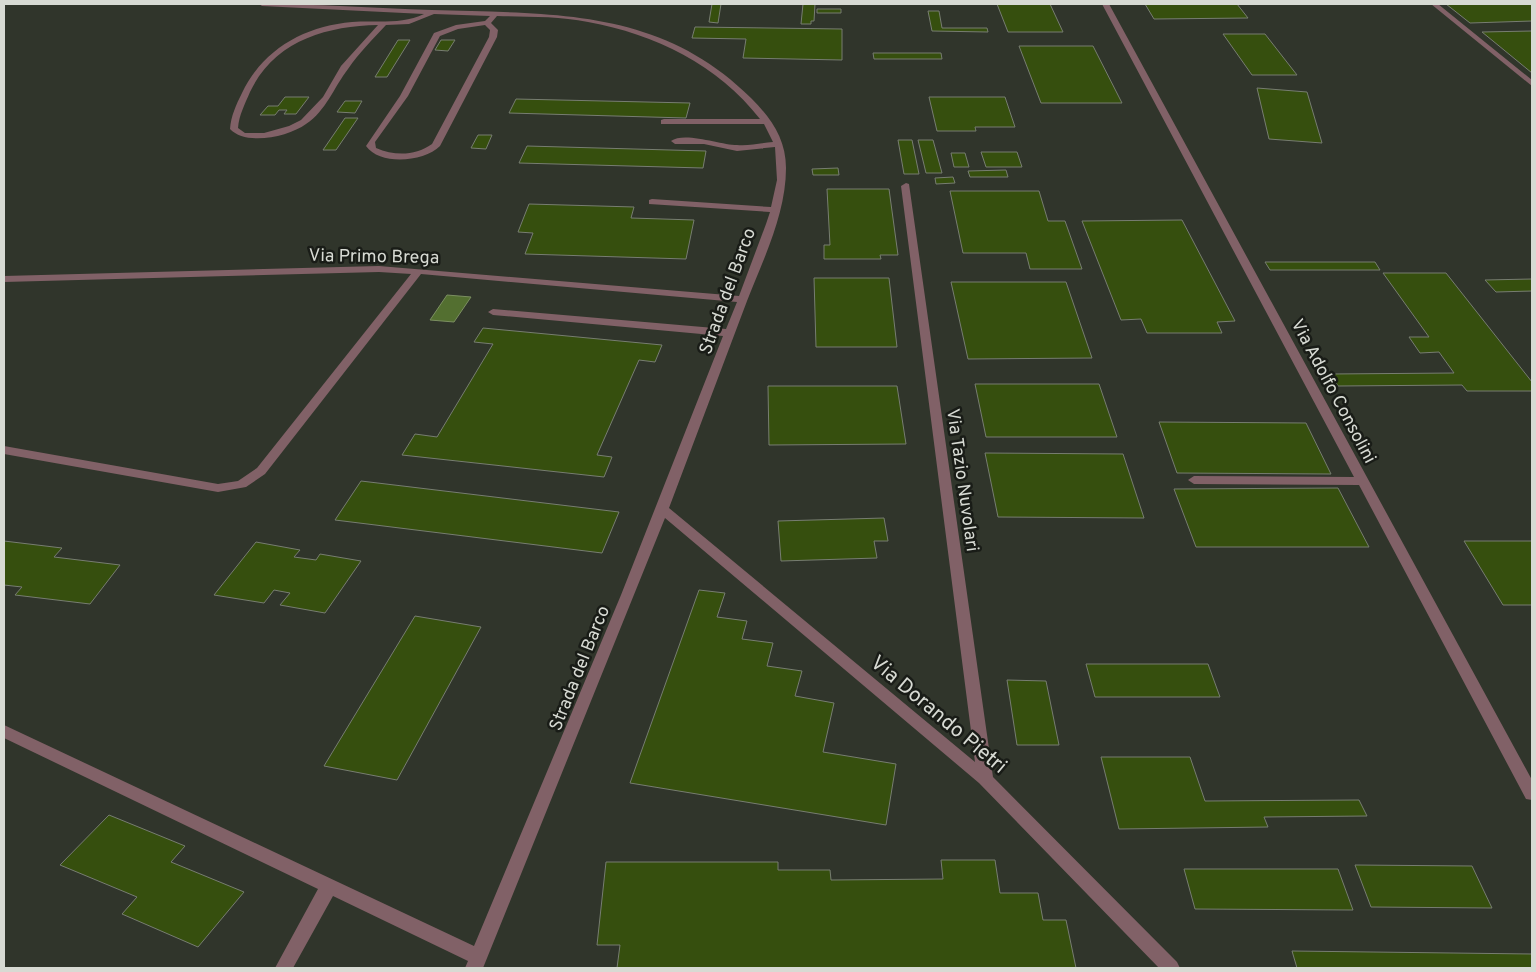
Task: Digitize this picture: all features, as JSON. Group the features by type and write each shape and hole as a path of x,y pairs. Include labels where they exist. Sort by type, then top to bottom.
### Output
{"street":[{"name":"Strada del Barco","path":"262,4 586,19 633,30 681,51 714,69 735,84 767,121 779,144 780,193 743,299 662,510 476,963"},
{"name":"Via Adolfo Consolini","path":"1105,4 1532,794"},
{"path":"1434,4 1532,84"},
{"path":"384,23 344,68 326,98 304,122 292,128 264,136 243,135 234,129 241,102 252,80 260,69 292,42 306,34 321,29 358,23 414,21 432,12"},
{"path":"487,23 494,30 494,36 436,146 428,152 414,155 391,155 373,150 370,146 371,142 404,96 437,35 456,28 487,23 495,14"},
{"path":"664,122 767,121"},
{"path":"674,141 697,141 737,148 779,144"},
{"name":"Via Tazio Nuvolari","path":"906,186 985,779"},
{"path":"652,202 775,210"},
{"name":"Via Primo Brega","path":"4,279 365,269 418,271 743,299"},
{"path":"4,450 218,488 242,484 261,471 418,271"},
{"path":"493,312 730,333"},
{"path":"1194,480 1363,481"},
{"name":"Via Dorando Pietri","path":"662,510 985,779 1172,968"},
{"path":"4,731 329,886 476,963"},
{"path":"284,968 329,886"}],"shaded area":[{"path":"447,295 471,297 454,322 430,320"}],"building":[{"path":"712,4 721,4 718,23 709,22"},
{"path":"803,4 815,4 814,21 811,21 811,24 801,24"},
{"path":"997,4 1050,4 1063,32 1008,32"},
{"path":"1145,4 1237,4 1248,18 1154,19"},
{"path":"1446,4 1532,4 1532,21 1470,23"},
{"path":"817,9 841,9 841,13 817,13"},
{"path":"928,11 939,11 942,28 987,28 988,32 932,31"},
{"path":"695,27 842,29 842,60 743,58 746,39 692,38"},
{"path":"1532,31 1532,73 1482,32"},
{"path":"1223,34 1265,34 1297,75 1252,75"},
{"path":"398,40 410,40 387,77 375,77"},
{"path":"441,40 455,40 448,51 435,50"},
{"path":"1019,46 1093,46 1122,103 1041,103"},
{"path":"873,53 941,53 942,59 874,59"},
{"path":"1257,88 1307,92 1322,143 1269,139"},
{"path":"285,97 309,97 296,114 284,114 287,110 279,110 275,115 260,115 268,106 278,106"},
{"path":"929,97 1005,97 1015,127 975,127 976,131 937,131"},
{"path":"516,99 690,103 686,118 509,113"},
{"path":"345,101 362,101 355,113 337,112"},
{"path":"345,118 358,118 336,150 323,150"},
{"path":"478,135 492,135 486,149 471,148"},
{"path":"898,140 912,140 919,174 904,174"},
{"path":"918,140 933,140 942,173 926,173"},
{"path":"527,146 706,151 703,168 519,163"},
{"path":"981,152 1017,152 1022,167 986,167"},
{"path":"951,153 965,153 969,167 954,167"},
{"path":"838,168 839,175 813,175 812,169"},
{"path":"1006,170 1008,177 970,177 968,171"},
{"path":"953,177 955,183 936,184 935,178"},
{"path":"827,189 889,189 898,255 880,255 881,259 824,259 824,245 830,245"},
{"path":"950,191 1039,191 1048,221 1065,221 1082,269 1030,269 1026,253 963,253"},
{"path":"529,204 634,207 631,218 694,220 686,259 525,254 533,233 518,232"},
{"path":"1182,220 1235,321 1217,322 1222,333 1147,333 1141,319 1121,320 1082,221"},
{"path":"1265,262 1375,262 1380,270 1270,270"},
{"path":"1383,273 1446,273 1532,382 1532,391 1467,391 1462,385 1338,386 1331,374 1454,373 1439,352 1420,353 1409,337 1429,337"},
{"path":"814,278 889,278 897,347 816,347"},
{"path":"1532,279 1532,291 1496,292 1485,280"},
{"path":"951,282 1066,282 1092,358 968,359"},
{"path":"483,328 662,345 655,362 639,360 597,455 612,457 604,477 402,455 415,434 437,437 493,344 474,342"},
{"path":"975,384 1099,384 1117,437 986,437"},
{"path":"768,386 897,386 906,444 769,445"},
{"path":"1159,422 1306,423 1331,474 1177,473"},
{"path":"985,453 1123,454 1144,518 998,517"},
{"path":"361,481 619,512 602,553 335,520"},
{"path":"1338,488 1369,547 1196,547 1174,489"},
{"path":"884,518 888,541 874,541 877,558 781,561 778,521"},
{"path":"4,541 62,548 54,557 120,565 90,604 15,595 22,587 4,585"},
{"path":"1464,541 1532,541 1532,605 1503,605"},
{"path":"256,542 300,550 294,557 316,560 320,554 361,561 325,613 280,605 290,593 274,590 264,603 214,595"},
{"path":"699,590 725,593 717,617 747,621 742,639 773,643 767,666 802,671 795,696 834,703 823,752 896,764 886,825 630,783"},
{"path":"415,616 481,627 397,780 324,766"},
{"path":"1086,664 1208,664 1220,697 1095,697"},
{"path":"1007,680 1046,681 1059,745 1017,745"},
{"path":"1101,757 1190,757 1205,801 1359,800 1367,816 1264,817 1268,827 1119,829"},
{"path":"109,815 185,846 171,862 244,892 198,947 122,914 137,897 60,865"},
{"path":"941,860 995,860 1000,893 1038,893 1043,920 1066,920 1076,968 617,968 620,945 597,945 606,862 778,862 778,870 830,870 831,880 943,879"},
{"path":"1355,865 1472,866 1492,908 1371,907"},
{"path":"1184,869 1338,869 1353,910 1195,909"},
{"path":"1292,951 1532,954 1532,968 1297,968"}]}
